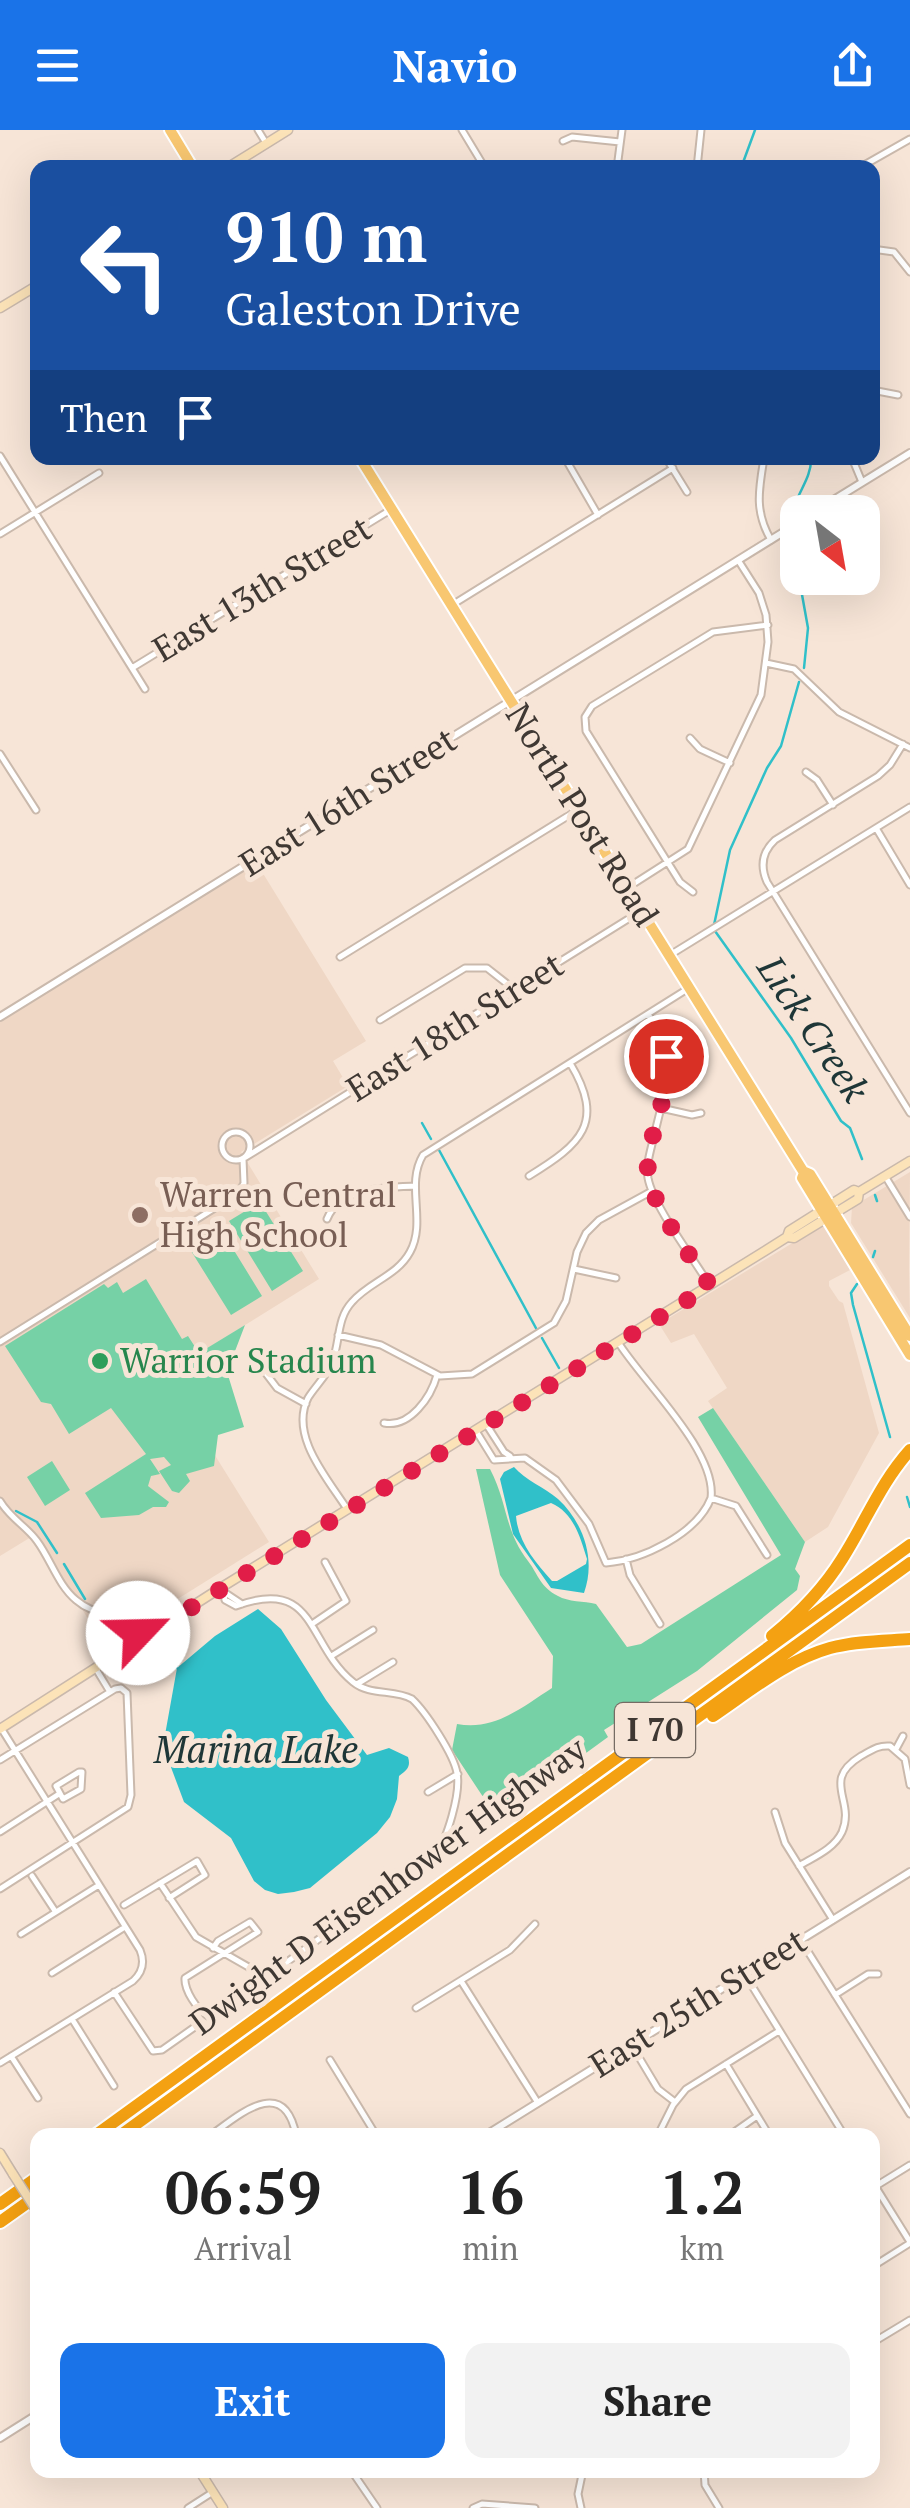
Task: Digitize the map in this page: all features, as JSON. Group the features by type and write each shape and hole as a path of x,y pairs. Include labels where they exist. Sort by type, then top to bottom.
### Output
{"highway":[{"path":"599,1770 806,1605 838,1565 888,1479 910,1450"},
{"name":"Dwight D Eisenhower Highway","path":"106,2128 910,1545"},
{"name":"Dwight D Eisenhower Highway","path":"131,2128 910,1563"},
{"path":"569,1812 794,1663 835,1647 910,1639"},
{"path":"0,2204 30,2183"},
{"path":"0,2222 30,2201"}],"main road":[{"path":"170,130 189,160"},
{"path":"239,160 288,130"},
{"path":"0,308 30,290"},
{"name":"North Post Road","path":"364,465 804,1173 810,1174 827,1212 910,1336"},
{"path":"1,1728 787,1237 794,1238 827,1212 858,1198 859,1192 910,1161"},
{"name":"North Post Road","path":"856,1257 910,1356"},
{"path":"0,2153 30,2201"},
{"path":"204,2478 223,2508"}],"street":[{"path":"258,130 266,143"},
{"path":"462,130 480,160"},
{"path":"618,160 622,130"},
{"path":"698,160 701,130"},
{"path":"563,141 572,136 620,142"},
{"path":"873,160 910,139"},
{"path":"880,250 894,252 910,272"},
{"path":"880,391 898,394"},
{"path":"842,495 910,453"},
{"path":"0,456 144,689"},
{"path":"569,465 598,515"},
{"path":"671,465 687,492"},
{"path":"763,465 757,505 771,540"},
{"path":"855,465 862,483"},
{"path":"452,605 673,468"},
{"path":"0,534 99,473"},
{"name":"East 13th Street","path":"132,668 392,509"},
{"name":"East 16th Street","path":"0,1017 780,534"},
{"path":"627,888 668,864 690,845 761,696 768,625 761,598 738,560"},
{"path":"693,892 682,885 668,864 586,731 584,719 592,706 709,634 768,625"},
{"path":"766,664 794,669 839,712 910,748"},
{"path":"690,738 702,750 730,764"},
{"path":"902,744 884,772 769,846 763,868 910,1112"},
{"path":"0,754 36,810"},
{"path":"806,772 817,780 832,805"},
{"path":"669,956 910,807"},
{"path":"340,957 578,809"},
{"path":"876,828 910,885"},
{"name":"East 18th Street","path":"244,1158 641,911"},
{"path":"380,1020 465,968 487,968 515,990"},
{"path":"348,1509 306,1441 302,1424 306,1404 331,1366 342,1316 352,1300 397,1270 412,1249 417,1226 417,1168 428,1150 689,988"},
{"path":"648,1014 667,1057 666,1086 648,1164 652,1192 710,1286"},
{"path":"529,1176 568,1152 584,1128 587,1098 570,1063"},
{"path":"661,1108 692,1115 701,1113"},
{"path":"243,1174 222,1150 227,1136 238,1132 248,1139 268,1142"},
{"path":"0,1342 234,1197 242,1188 244,1158 250,1149 248,1139"},
{"path":"230,1159 244,1158"},
{"path":"885,1176 910,1217"},
{"path":"326,1219 332,1209 360,1192 416,1186"},
{"path":"338,1335 386,1348 437,1375 472,1374 546,1330 563,1310 581,1241 594,1224 652,1192"},
{"path":"573,1269 616,1278"},
{"path":"486,1424 504,1452 534,1463 563,1487 590,1524 604,1562 626,1560 649,1551 692,1524 711,1498 712,1486 684,1428 639,1375 618,1342"},
{"path":"258,1363 276,1388 306,1404"},
{"path":"384,1423 395,1424 421,1406 437,1375"},
{"path":"475,1430 494,1460 513,1457"},
{"path":"711,1498 737,1507 767,1556"},
{"path":"0,1501 37,1541 72,1598 85,1607 129,1620 142,1638"},
{"path":"626,1560 630,1575 660,1624"},
{"path":"312,1624 346,1600 325,1562"},
{"path":"213,1948 218,1941 252,1922 258,1932 184,1980 201,2012 208,2016 435,1855 448,1833 458,1774 412,1700 356,1685 300,1608 283,1600 263,1598 236,1606 228,1602 223,1589"},
{"path":"332,1655 373,1630"},
{"path":"356,1685 393,1662"},
{"path":"96,1668 110,1692"},
{"path":"0,1760 110,1692 121,1688 127,1696 131,1795 128,1806 0,1889"},
{"path":"0,2063 134,1980 143,1963 141,1952 1,1728"},
{"path":"899,1751 904,1736"},
{"path":"799,1866 830,1847 841,1834 845,1816 840,1784 845,1767 876,1747 887,1746 899,1751 908,1765 910,1785"},
{"path":"82,1772 80,1790 64,1800 59,1794 56,1786 82,1772"},
{"path":"428,1792 458,1774"},
{"path":"0,1832 59,1794"},
{"path":"775,1812 783,1838 832,1920"},
{"path":"124,1905 197,1862 205,1875 169,1898"},
{"name":"East 25th Street","path":"497,2128 910,1872"},
{"path":"32,1876 55,1912"},
{"path":"160,1883 196,1937 266,1977"},
{"path":"21,1934 99,1885"},
{"path":"416,2008 510,1950 536,1924"},
{"path":"52,1973 125,1927"},
{"path":"800,1939 910,2114"},
{"path":"744,1973 840,2128"},
{"path":"835,1994 868,1974 878,1974"},
{"path":"461,1980 538,2103"},
{"path":"114,1992 153,2051 162,2050 199,2024"},
{"path":"72,2019 114,2086"},
{"path":"662,2128 686,2089 779,2031"},
{"path":"631,2044 658,2089 675,2102"},
{"path":"12,2056 38,2098"},
{"path":"330,2060 372,2128"},
{"path":"726,2064 765,2128"},
{"path":"222,2128 258,2104 272,2103 291,2117 294,2128"},
{"path":"740,2128 758,2116"},
{"path":"880,2180 910,2164"},
{"path":"880,2193 910,2243 880,2261"},
{"path":"880,2338 910,2320"},
{"path":"0,2438 30,2419"},
{"path":"356,2478 377,2508"},
{"path":"581,2478 578,2494 581,2508"},
{"path":"704,2478 718,2508"},
{"path":"188,2508 213,2492"},
{"path":"473,2508 482,2504 535,2508"}],"shaded area":[{"name":"Warren Central High School","path":"256,862 366,1041 333,1061 348,1086 241,1152 319,1279 165,1375 269,1542 104,1645 36,1534 0,1556 0,1021"},
{"path":"910,1172 910,1318 851,1223 852,1207"},
{"path":"824,1224 850,1270 829,1281 829,1286 843,1303 879,1433 828,1527 805,1542 708,1401 727,1388 694,1334 671,1343 659,1324"}],"green space":[{"path":"260,1202 303,1271 272,1291 229,1221"},
{"path":"219,1226 262,1296 231,1315 188,1246"},
{"path":"146,1279 182,1339 188,1336 199,1353 245,1325 227,1372 244,1427 218,1435 214,1466 186,1474 190,1481 179,1493 172,1491 159,1471 171,1465 164,1457 150,1459 160,1474 151,1476 148,1486 169,1502 166,1507 153,1507 139,1515 101,1518 85,1493 146,1454 111,1408 69,1434 51,1404 41,1402 5,1346 104,1284 108,1288 117,1282 123,1293"},
{"path":"713,1408 805,1542 795,1569 800,1576 797,1590 697,1671 604,1730 608,1737 497,1818 452,1750 457,1724 495,1721 552,1688 553,1656 500,1575 476,1469 490,1469 514,1538 547,1589 566,1599 596,1604 627,1647 641,1644 781,1555 698,1417"},
{"path":"52,1461 70,1490 45,1506 27,1477"}],"water":[{"path":"514,1467 558,1499 575,1519 588,1555 584,1593 551,1588 513,1534 500,1479","holes":["551,1503 575,1526 587,1559 586,1564 552,1581 524,1543 516,1516"]},
{"name":"Marina Lake","path":"258,1609 281,1629 367,1755 389,1748 409,1760 408,1768 399,1776 390,1817 377,1833 310,1888 278,1894 254,1881 231,1838 184,1802 163,1746 177,1668 215,1636"}],"waterway":[{"name":"Lick Creek","path":"744,160 755,130"},
{"name":"Lick Creek","path":"800,495 810,465"},
{"name":"Lick Creek","path":"802,595 808,628 804,668"},
{"name":"Lick Creek","path":"714,925 730,850 781,746 799,682"},
{"name":"Lick Creek","path":"715,931 791,1038 841,1121 850,1128 862,1159"},
{"path":"422,1123 431,1139"},
{"path":"439,1150 537,1330"},
{"name":"Lick Creek","path":"875,1195 877,1201"},
{"name":"Lick Creek","path":"873,1257 875,1251"},
{"name":"Lick Creek","path":"857,1284 851,1293 853,1305 890,1437"},
{"path":"542,1338 559,1368"},
{"name":"Lick Creek","path":"907,1497 910,1507"},
{"path":"16,1511 37,1522 57,1553"},
{"path":"64,1564 85,1599"},
{"path":"100,1620 117,1647"},
{"path":"125,1659 136,1664 165,1646 174,1655 177,1668"}],"place":[{"name":"Warren Central High School","path":"140,1215"},
{"name":"Warrior Stadium","path":"100,1361"}],"route":[{"path":"138,1633 142,1638 710,1286 649,1180 648,1157 668,1072 666,1056"}]}
